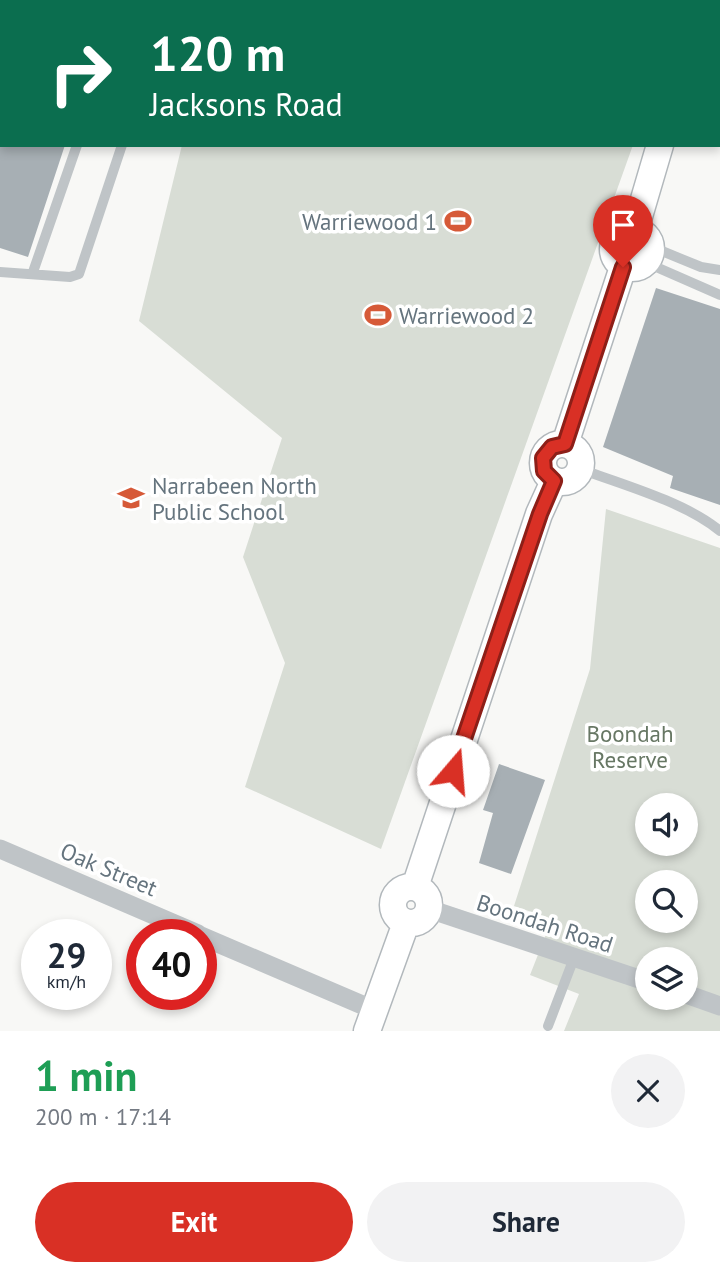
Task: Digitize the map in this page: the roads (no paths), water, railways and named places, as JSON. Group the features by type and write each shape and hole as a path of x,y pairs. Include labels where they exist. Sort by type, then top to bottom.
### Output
{"street":[{"path":"565,444 639,251 660,147"},
{"path":"565,444 580,456 580,469 567,482 554,481 544,471 543,458 552,447 565,444"},
{"path":"370,1021 406,923 422,920 422,898 540,514 554,481"},
{"name":"Oak Street","path":"0,849 163,919"},
{"name":"Boondah Road","path":"422,898 635,978"},
{"name":"Oak Street","path":"217,944 370,1021"},
{"path":"698,998 720,1006"}],"lane":[{"path":"33,272 76,147"},
{"path":"0,272 33,272 70,277 79,274 121,147"},
{"path":"639,251 720,270"},
{"path":"639,251 720,295"},
{"path":"701,267 720,276"},
{"path":"580,469 680,507 707,520 720,531"},
{"path":"548,1026 574,957"}],"place":[{"name":"Warriewood 1","path":"458,221"},
{"name":"Warriewood 2","path":"378,315"},
{"name":"Narrabeen North Public School","path":"131,498"}],"park label":[{"name":"Boondah Reserve","path":"630,746"}]}
